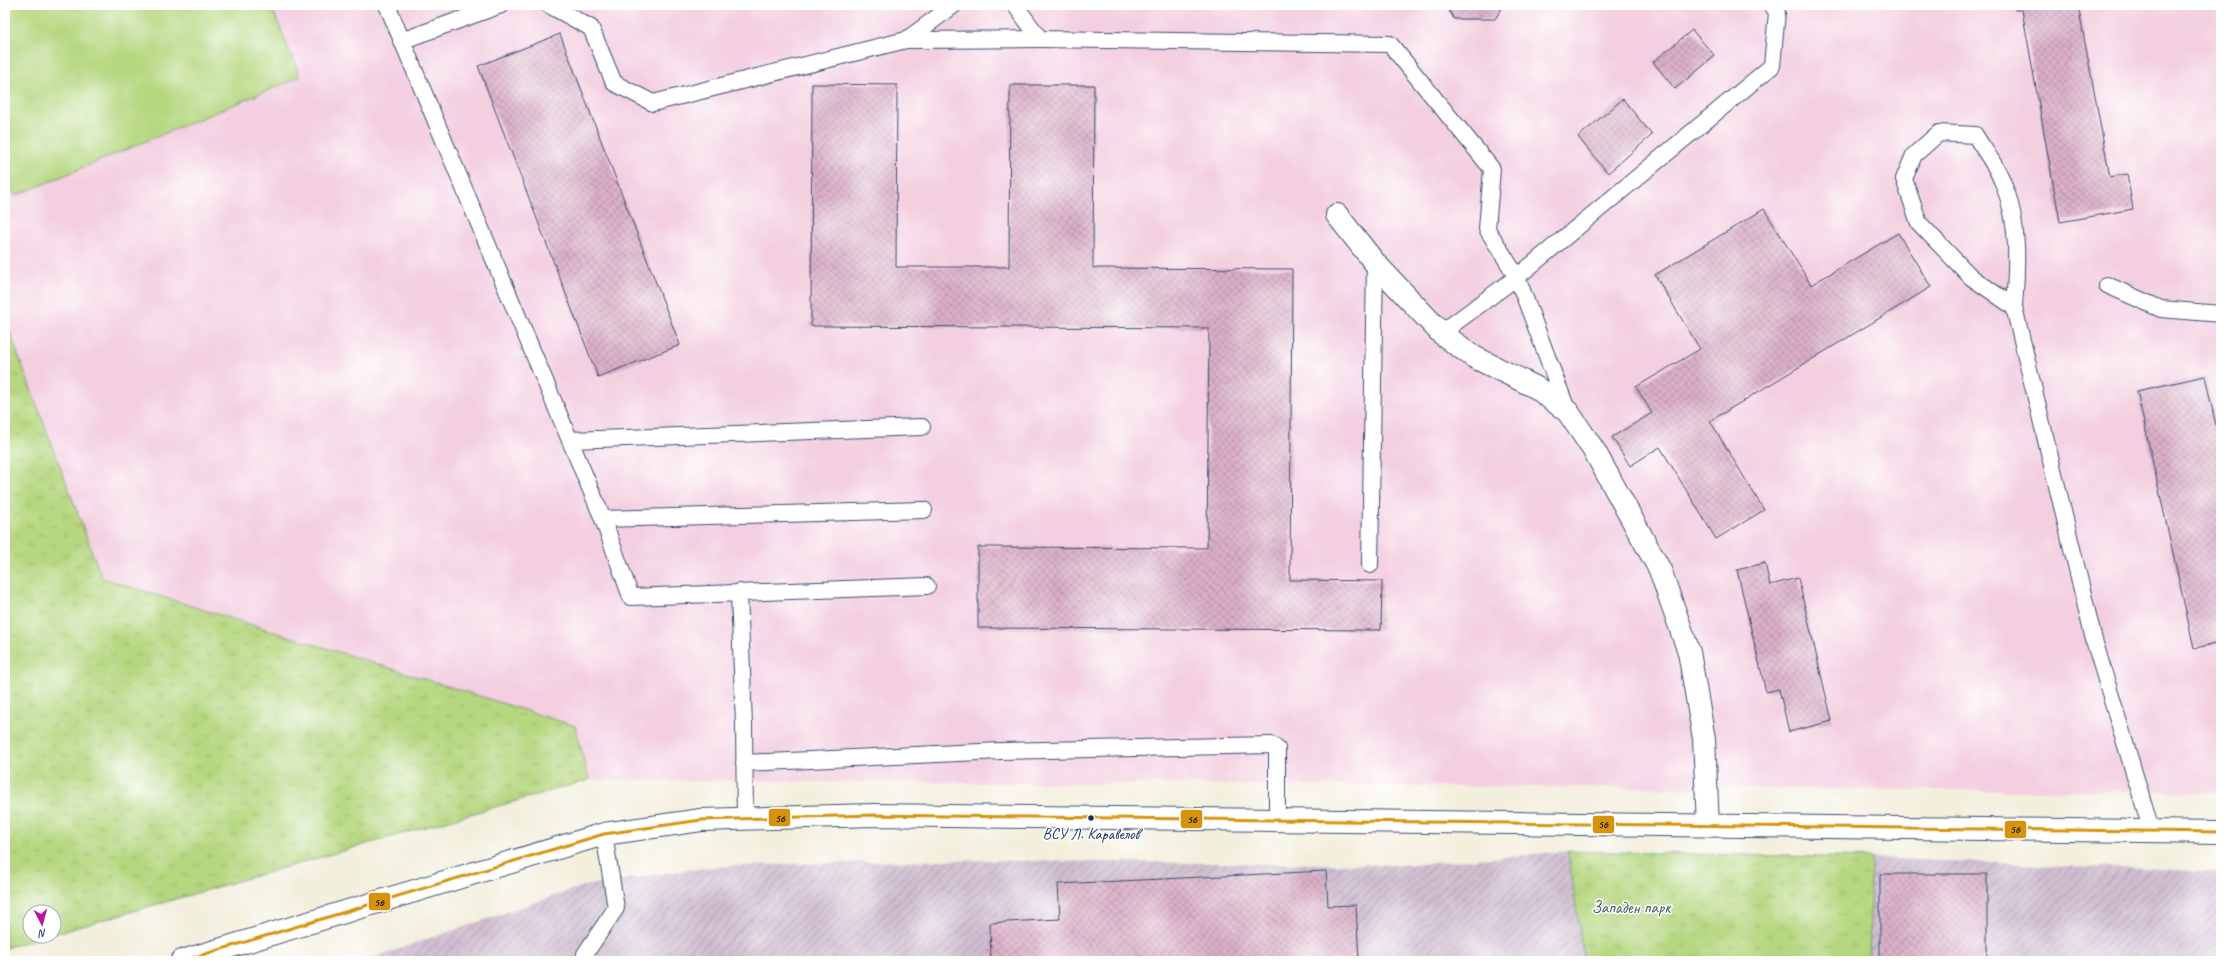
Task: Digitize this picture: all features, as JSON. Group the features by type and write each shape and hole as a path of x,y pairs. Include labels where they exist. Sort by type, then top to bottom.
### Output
{"street":[{"path":"1336,215 1376,263 1441,333 1474,358 1537,388 1568,412 1595,452 1660,570 1686,644 1704,739 1708,825"},
{"path":"182,961 604,834 701,820 873,816 2221,832"}],"lane":[{"path":"387,5 603,519 631,597 927,586"},
{"path":"401,41 501,5"},
{"path":"549,5 591,28 614,83 653,103 906,40 1040,39 1390,44 1492,169 1488,229 1517,277 1568,412"},
{"path":"906,40 954,5"},
{"path":"1015,5 1040,39"},
{"path":"1441,333 1517,277 1772,66 1778,12 1772,5"},
{"path":"2014,307 1971,277 1919,223 1904,179 1914,155 1938,134 1975,135 2003,182 2012,214 2018,256 2014,307 2094,640 2152,832"},
{"path":"1370,565 1376,263"},
{"path":"2107,285 2161,309 2221,314"},
{"path":"570,440 922,427"},
{"path":"603,519 924,510"},
{"path":"739,592 744,763 744,818"},
{"path":"744,763 1001,751 1272,746 1278,749 1277,821"},
{"path":"587,961 585,954 616,908 604,834"}],"shaded area":[{"path":"5,5 2221,5 2221,792 589,780 574,726 102,578 5,320"},
{"path":"1568,851 1584,961 363,961 583,886 687,870 727,866 944,860 1411,865"},
{"path":"1871,858 2221,872 2221,961 1869,961"}],"green space":[{"path":"5,5 271,5 300,77 15,196 5,170"},
{"path":"5,320 102,578 575,726 589,780 62,932 62,904 22,904 22,943 5,948"},
{"name":"Западен парк","path":"1568,851 1871,858 1869,961 1584,961"}],"building":[{"path":"1446,5 1504,5 1495,19 1454,19"},
{"path":"2014,5 2078,5 2110,177 2127,174 2133,209 2060,222 2022,10 2015,10"},
{"path":"1692,30 1715,56 1675,89 1653,62"},
{"path":"560,34 680,345 598,377 478,66"},
{"path":"812,84 897,85 896,267 1009,267 1010,85 1094,85 1093,268 1292,269 1290,580 1382,581 1381,630 978,628 978,547 1207,548 1209,328 811,326"},
{"path":"1623,99 1652,135 1608,173 1578,137"},
{"path":"1764,209 1811,285 1898,233 1931,287 1710,421 1764,510 1716,539 1660,447 1630,466 1612,437 1652,413 1636,387 1700,349 1655,275"},
{"path":"2205,376 2221,448 2221,643 2194,648 2137,391"},
{"path":"1765,563 1770,585 1798,578 1832,721 1789,732 1779,689 1766,692 1737,570"},
{"path":"1326,871 1328,906 1356,905 1359,961 991,961 990,923 1060,919 1058,884"},
{"path":"1880,874 1987,874 1987,961 1880,961"}],"transit line":[{"name":"56","path":"182,961 604,834 701,820 873,815 2221,832"}],"place":[{"name":"ВСУ Л. Каравелов","path":"1091,818"}]}
